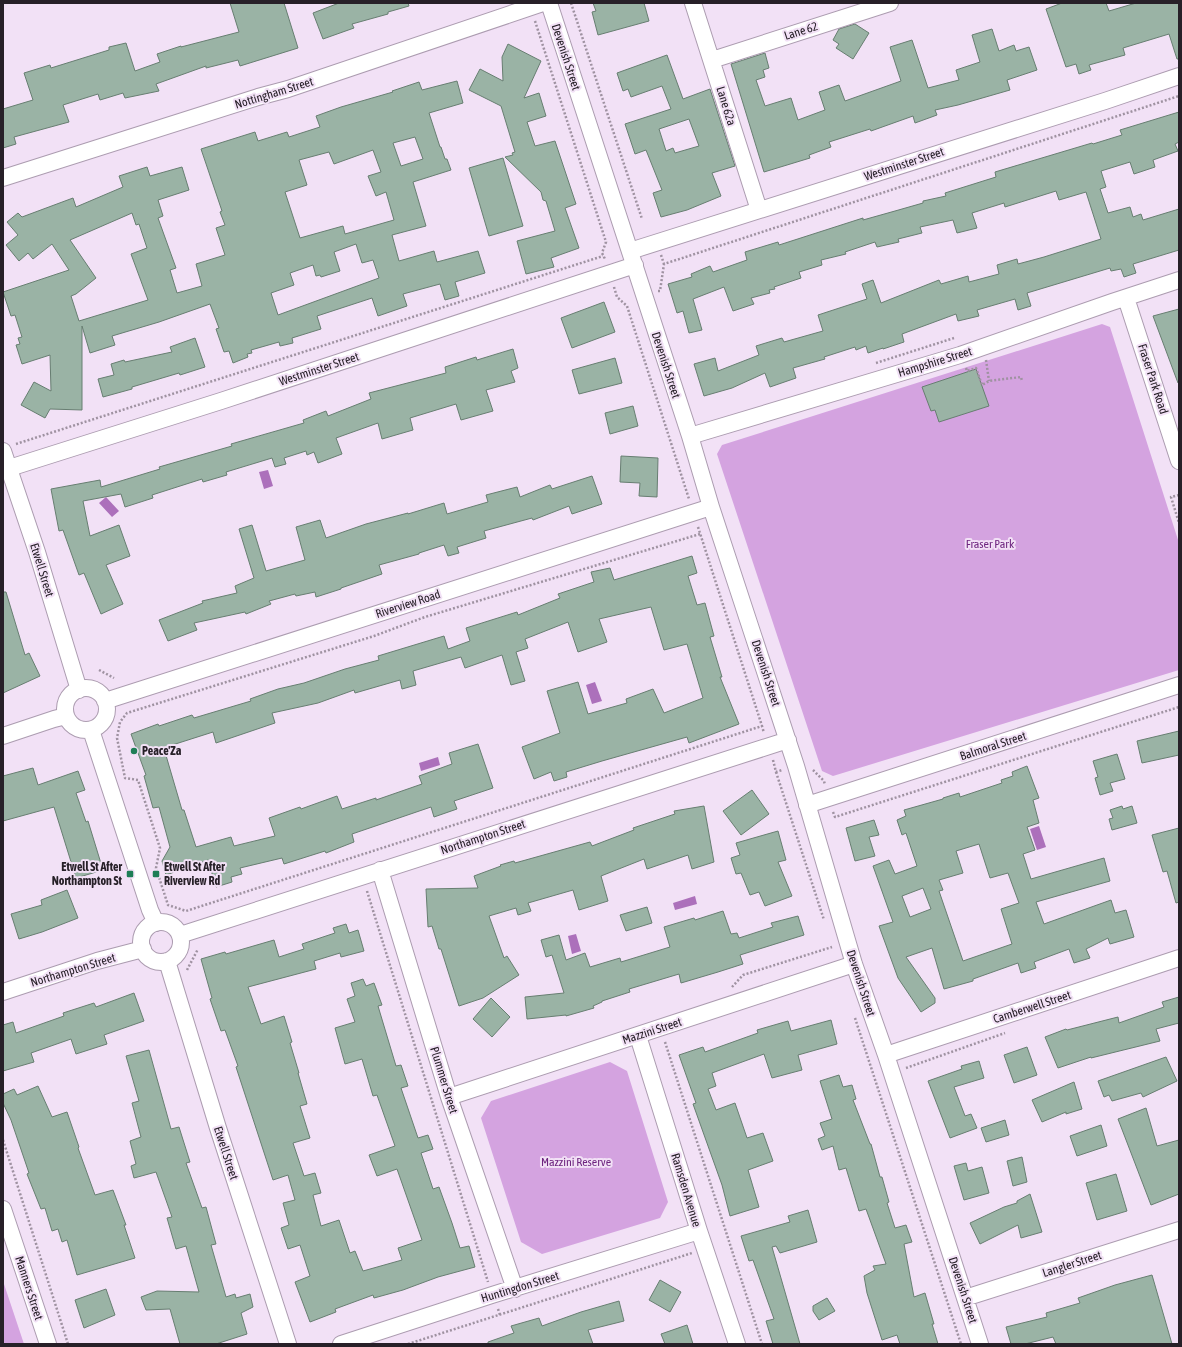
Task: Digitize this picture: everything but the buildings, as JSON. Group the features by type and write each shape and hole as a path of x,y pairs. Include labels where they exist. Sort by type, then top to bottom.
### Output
{"street":[{"name":"Devenish Street","path":"549,3 632,258 651,297 711,507 788,740 807,805 847,967 886,1055 980,1344"},
{"name":"Lane 62a","path":"693,3 759,210"},
{"name":"Lane 62","path":"712,60 890,3"},
{"name":"Nottingham Street","path":"3,178 258,97 288,89 537,5"},
{"name":"Westminster Street","path":"6,469 82,446 611,274 632,258 759,210 1105,101 1179,76"},
{"name":"Hampshire Street","path":"690,436 960,355 1179,280"},
{"name":"Fraser Park Road","path":"1126,298 1179,461"},
{"name":"Etwell Street","path":"9,447 6,469 37,552 79,690"},
{"name":"Riverview Road","path":"105,700 711,507"},
{"name":"Balmoral Street","path":"807,805 1179,685"},
{"path":"91,689 97,692 105,700 107,706 105,718 101,724 91,730 85,730 74,726 66,716 65,710 69,698 73,693 79,690 91,689"},
{"path":"3,736 66,716"},
{"path":"91,730 150,910 156,923"},
{"name":"Northampton Street","path":"180,935 788,740"},
{"name":"Plummer Street","path":"380,870 449,1097 515,1289"},
{"path":"156,923 173,926 180,935 181,941 178,953 167,961 156,961 150,958 143,949 142,936 150,926 156,923"},
{"name":"Northampton Street","path":"3,992 97,961 143,949"},
{"name":"Camberwell Street","path":"886,1055 1179,958"},
{"name":"Etwell Street","path":"167,961 216,1121 288,1344"},
{"name":"Mazzini Street","path":"449,1097 847,967"},
{"name":"Ramsden Avenue","path":"638,1036 699,1231 737,1344"},
{"name":"Manners Street","path":"3,1209 7,1232 48,1344"},
{"name":"Langler Street","path":"965,1298 1179,1230"},
{"name":"Huntingdon Street","path":"341,1344 492,1295 699,1231"}],"path":[{"path":"571,3 642,219"},
{"path":"537,5 606,242 602,253 611,274 617,297 626,306 769,745 776,772 825,924"},
{"path":"626,306 651,297 660,291 664,264 1179,96"},
{"path":"9,447 603,256"},
{"path":"651,297 660,291"},
{"path":"872,364 954,338"},
{"path":"986,358 989,381"},
{"path":"966,370 976,368 982,385 989,381 1021,377 1022,381"},
{"path":"1179,495 1171,497 1179,523"},
{"path":"700,534 425,617 374,636 127,713 120,722 117,738 125,778 138,780 160,848 156,868 168,905 186,911 762,726"},
{"path":"99,670 114,678"},
{"path":"776,772 808,764 824,781 828,799 835,817 1179,706"},
{"path":"356,856 492,1295 500,1315"},
{"path":"731,989 743,975 832,947 847,967"},
{"path":"187,970 198,949"},
{"path":"854,1014 961,1344"},
{"path":"661,1028 762,1344"},
{"path":"3,1140 68,1344"},
{"path":"408,1344 692,1253"}],"green space":[{"name":"Fraser Park","path":"1102,324 1110,327 1179,543 1179,670 833,776 822,771 717,454 722,445"},
{"name":"Mazzini Reserve","path":"610,1062 627,1071 668,1202 660,1218 542,1254 521,1242 481,1118 491,1101"},
{"path":"3,1281 24,1344 3,1344"}],"shaded area":[{"path":"268,470 273,486 264,489 259,472"},
{"path":"106,497 119,511 112,517 99,503"},
{"path":"595,682 602,701 592,704 586,685"},
{"path":"438,757 440,765 421,771 419,763"},
{"path":"1039,826 1046,847 1037,850 1030,829"},
{"path":"695,896 697,904 675,910 673,903"},
{"path":"576,934 581,951 572,954 568,936"}],"place":[{"name":"Peace'Za","path":"134,751"},
{"name":"Etwell St After Northampton St","path":"130,874"},
{"name":"Etwell St After Riverview Rd","path":"156,874"}]}
